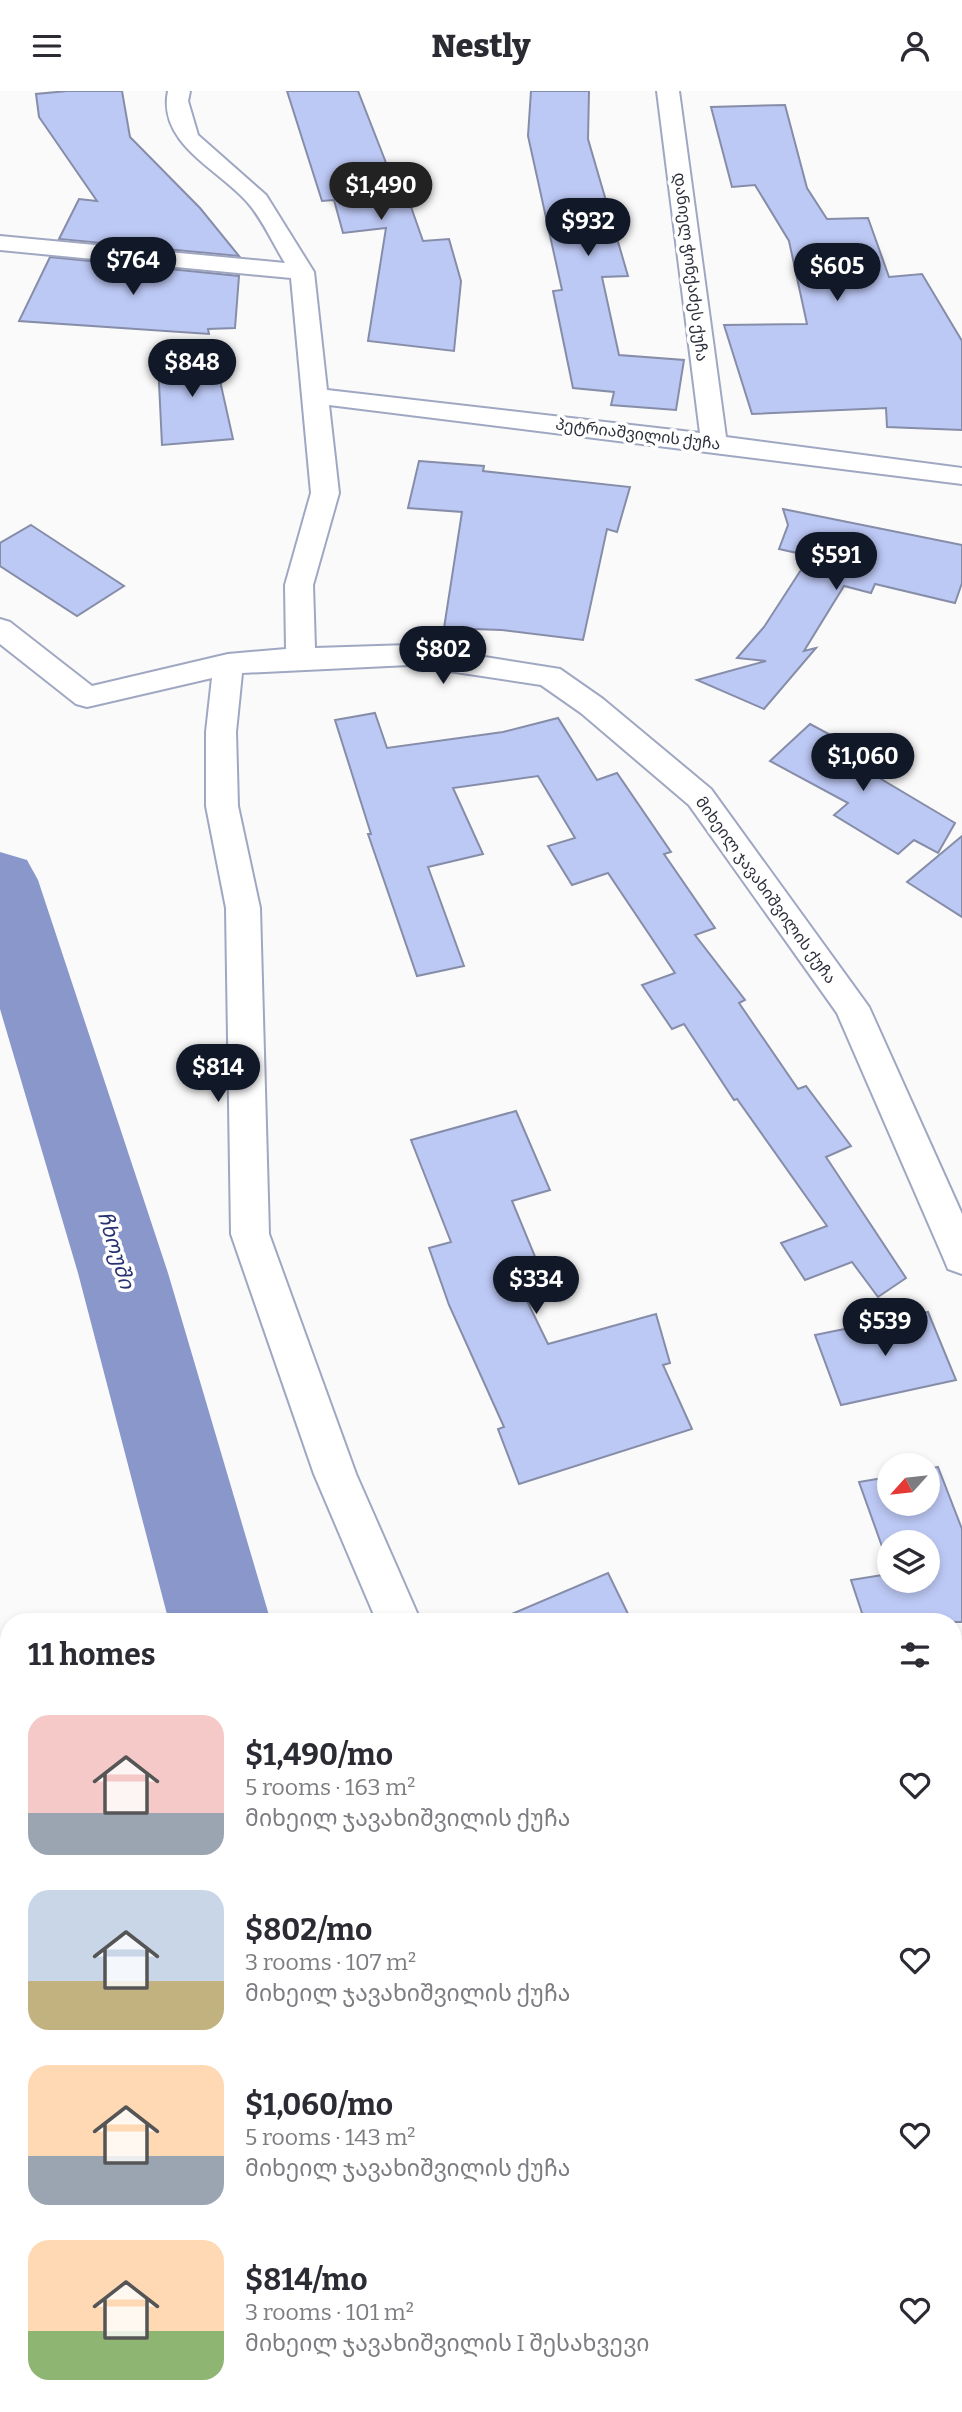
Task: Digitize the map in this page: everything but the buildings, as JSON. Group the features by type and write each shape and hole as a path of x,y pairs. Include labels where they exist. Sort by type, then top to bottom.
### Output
{"street":[{"path":"178,91 177,101 187,137 258,200 302,272 325,493 299,585 301,658"},
{"name":"დანიელ ჭონქაძეს ქუჩა","path":"668,91 714,443"},
{"path":"0,243 302,272"},
{"name":"პეტრიაშვილის ქუჩა","path":"314,396 714,443 962,476"},
{"name":"მიხეილ ჯავახიშვილის ქუჩა","path":"0,629 87,697 228,664 301,658 408,655 549,676 592,706 700,797 852,1007 962,1257"},
{"path":"228,664 221,732 222,806 243,908 250,1234 335,1474 395,1613"}],"waterway":[{"name":"ჩხოუში","path":"0,880 123,1273 217,1613"}]}
